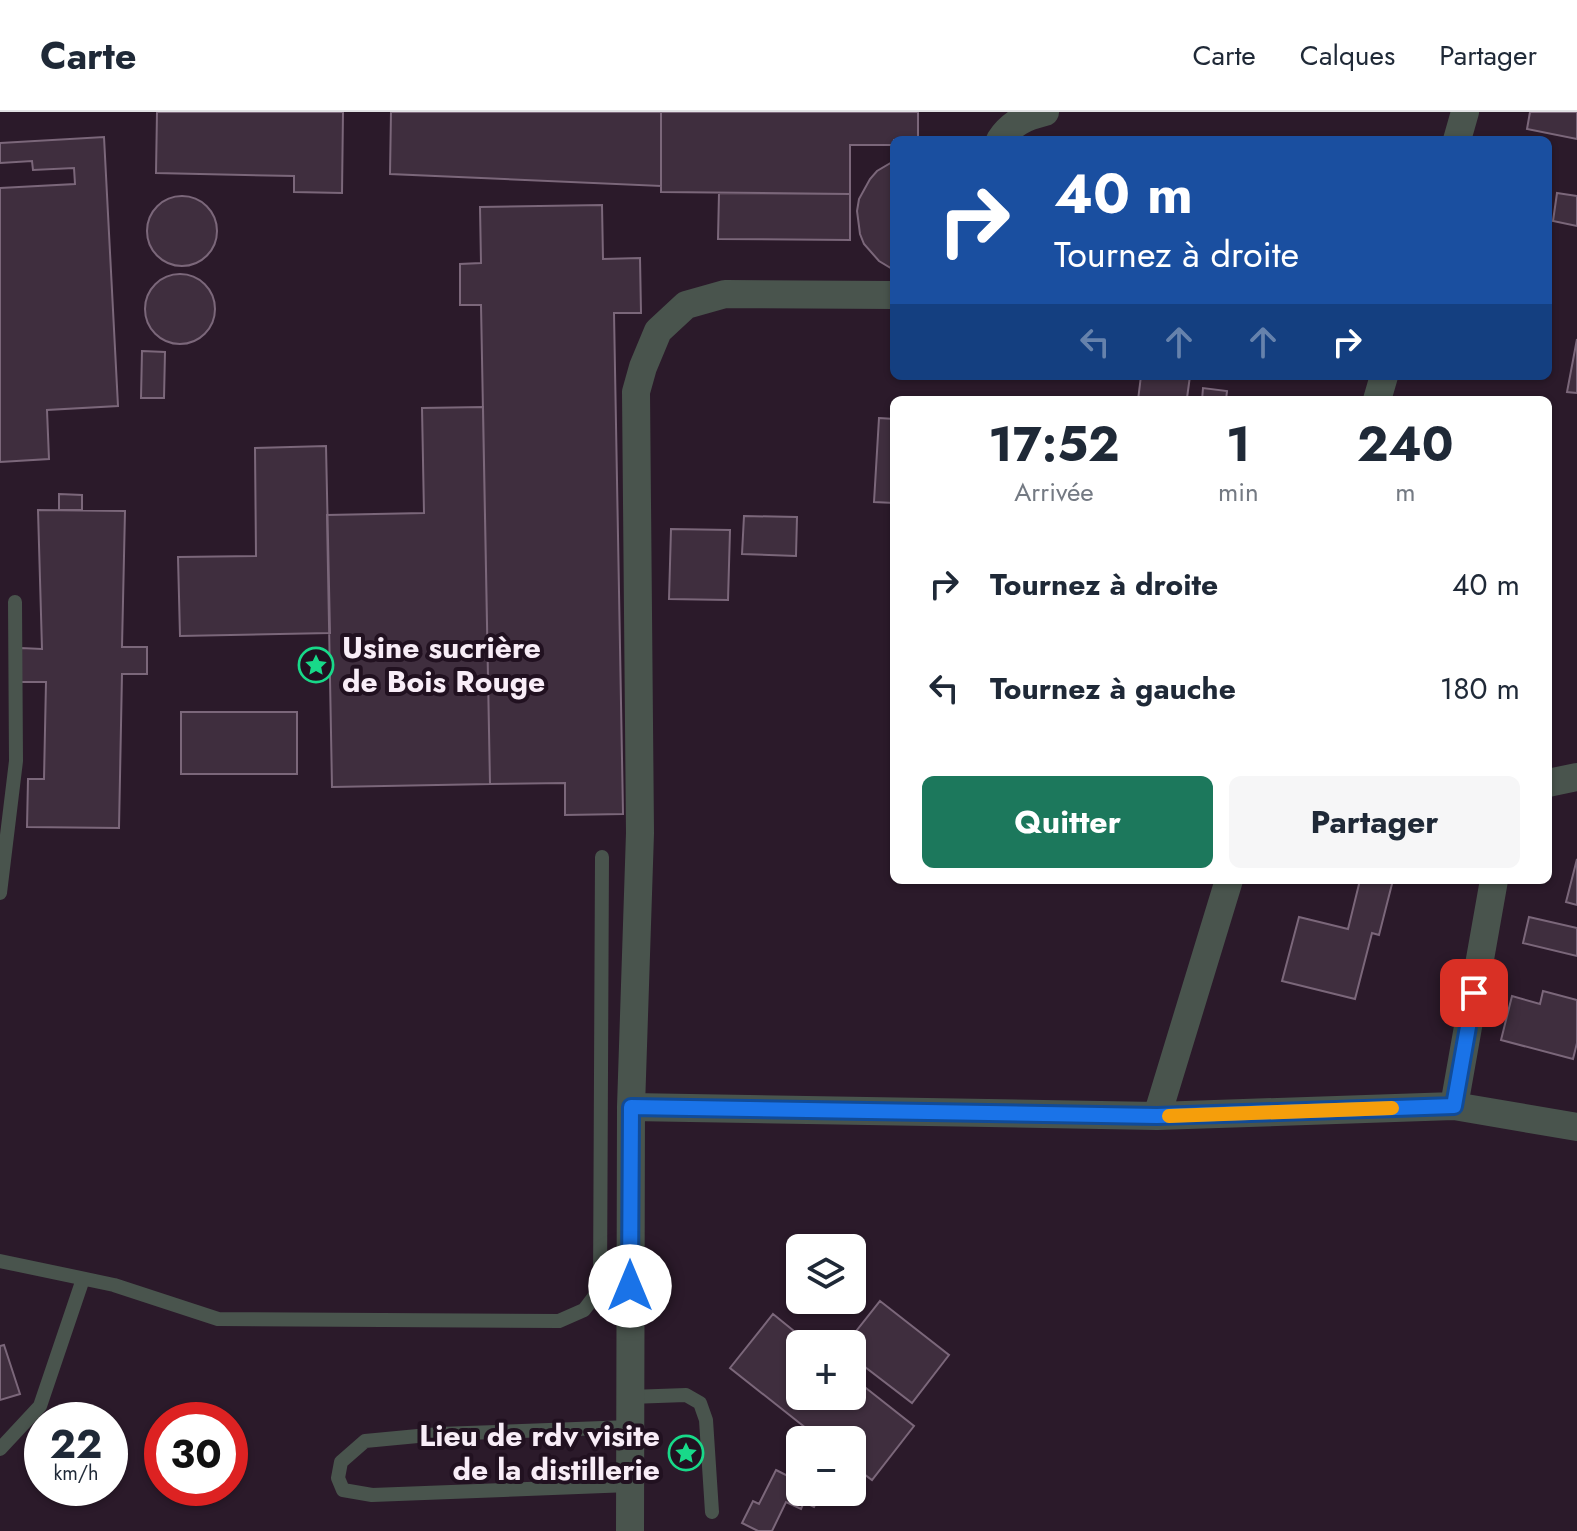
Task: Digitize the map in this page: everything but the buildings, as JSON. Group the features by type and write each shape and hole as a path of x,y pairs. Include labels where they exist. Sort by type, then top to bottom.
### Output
{"street":[{"path":"1003,136 1008,128 1045,112"},
{"path":"1458,136 1465,112"},
{"path":"630,1531 631,1107 640,833 636,392 658,331 686,305 725,294 890,295"},
{"path":"1552,782 1577,777"},
{"path":"1157,1116 1228,884"},
{"path":"1454,1106 1493,884"},
{"path":"631,1107 1157,1116 1454,1106 1577,1127"}],"lane":[{"path":"0,893 16,761 15,602"},
{"path":"0,1261 114,1285 218,1319 559,1321 584,1310 600,1289 602,857"},
{"path":"0,1449 40,1406 83,1279"},
{"path":"630,1397 686,1395 700,1403 706,1420 712,1512"},
{"path":"630,1427 439,1434 365,1441 341,1462 338,1478 343,1490 372,1495 630,1485"}],"slow traffic":[{"path":"1169,1116 1392,1108"}],"place":[{"name":"Usine sucrière de Bois Rouge","path":"316,665"},
{"name":"Lieu de rdv visite de la distillerie","path":"686,1453"}],"route":[{"path":"630,1286 631,1107 1157,1116 1454,1106 1474,993"}]}
